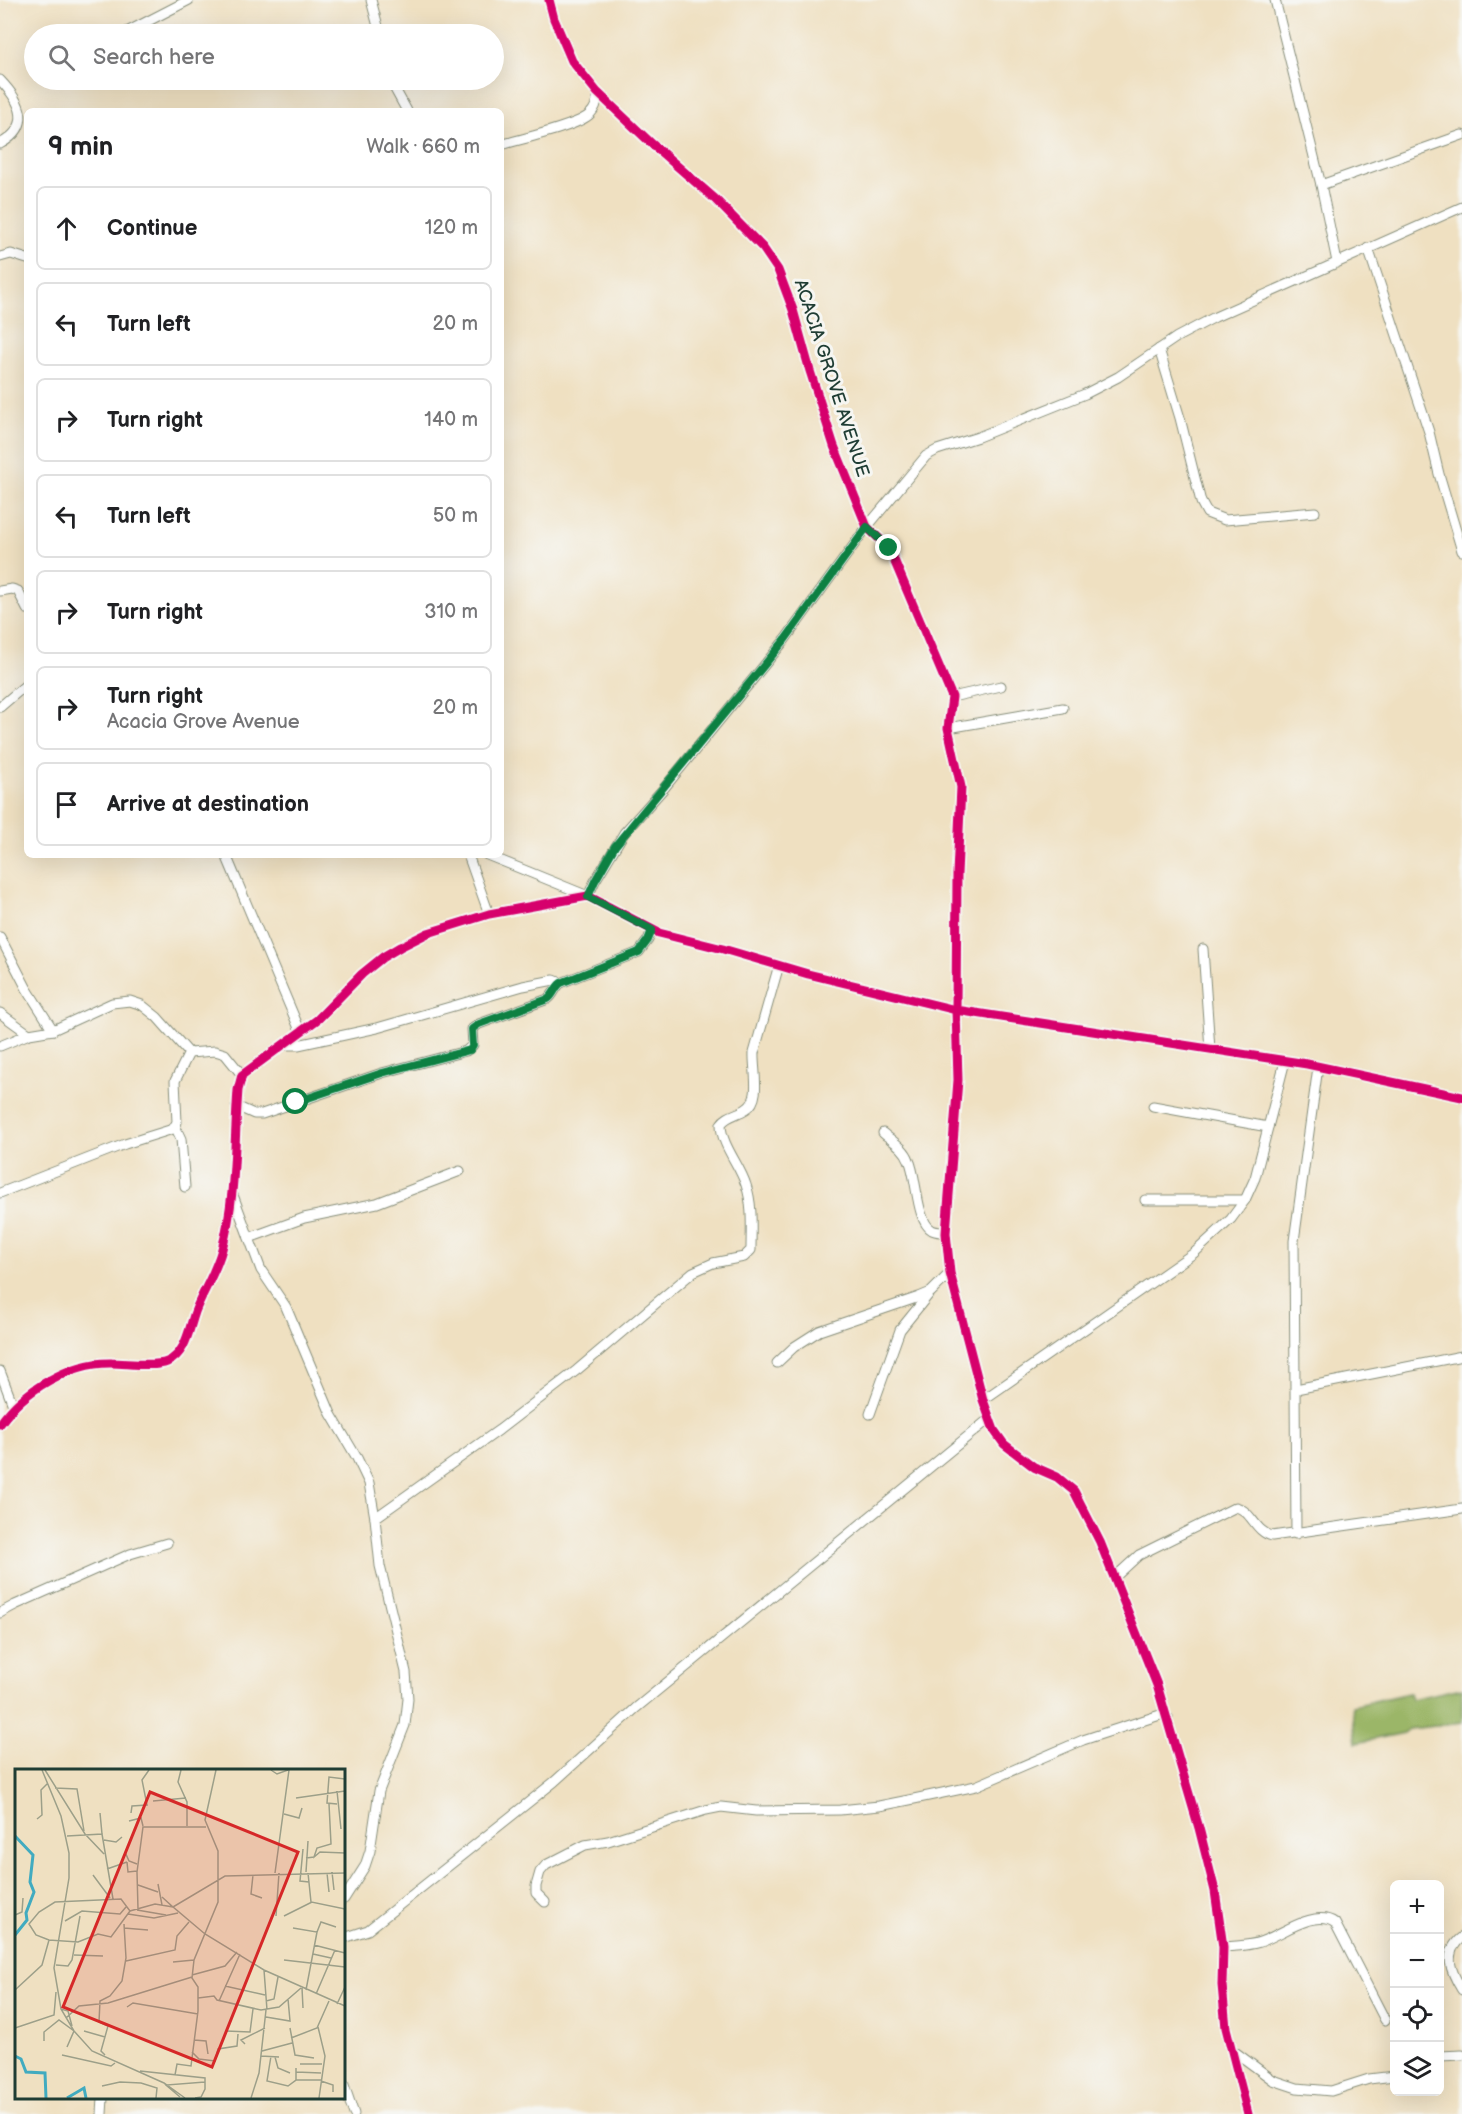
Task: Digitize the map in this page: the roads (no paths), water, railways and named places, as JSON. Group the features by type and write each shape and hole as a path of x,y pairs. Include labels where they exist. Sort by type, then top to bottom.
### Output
{"street":[{"path":"142,24 189,0"},
{"path":"371,0 377,24"},
{"name":"ACACIA GROVE AVENUE","path":"549,0 554,19 572,61 597,92 715,199 763,248 778,270 794,310 810,371 834,446 867,527 889,548 952,697"},
{"path":"1275,0 1321,185 1337,262"},
{"path":"0,80 16,100 22,117 19,130 0,144"},
{"path":"395,90 405,108"},
{"path":"504,144 582,120 595,108 598,100 597,92"},
{"path":"1321,185 1462,135"},
{"path":"588,897 624,833 665,787 784,641 867,527 926,456 1085,394 1118,377 1177,336 1215,317 1462,207"},
{"path":"1368,248 1429,432 1462,551"},
{"path":"0,257 11,254 24,258"},
{"path":"1159,349 1180,418 1201,502 1207,513 1225,520 1315,512"},
{"path":"0,591 6,589 18,591 24,603"},
{"path":"1001,686 952,697 948,728 961,787 957,874 958,1080 946,1233 950,1273 983,1400 994,1430 1004,1444 1034,1467 1062,1481 1074,1491 1100,1542 1147,1657 1168,1717 1210,1866 1223,1947 1224,2012 1248,2114"},
{"path":"0,707 24,687"},
{"path":"948,728 1063,708"},
{"path":"227,858 301,1033"},
{"path":"469,858 489,914"},
{"path":"494,858 588,897 652,930 677,939 723,949 837,981 956,1010 1318,1066 1462,1097"},
{"path":"0,1424 33,1391 49,1381 100,1363 159,1364 172,1360 187,1340 201,1298 217,1266 228,1222 238,1090 242,1075 301,1033 362,974 383,957 428,933 489,914 588,897"},
{"path":"237,1106 254,1114 262,1114 382,1073 466,1051 473,1045 472,1029 475,1026 548,999 552,996 556,986 561,983 639,952 652,930"},
{"path":"0,937 53,1030"},
{"path":"1203,950 1210,1049"},
{"path":"375,1518 499,1430 577,1370 693,1272 713,1263 744,1257 751,1250 751,1221 746,1184 722,1134 721,1124 727,1118 745,1110 754,1101 756,1093 754,1053 778,965"},
{"path":"282,1046 298,1045 377,1028 523,986 554,980 561,983"},
{"path":"0,1046 29,1034 53,1030 112,1003 130,1001 142,1005 157,1017 189,1053"},
{"path":"0,1013 29,1034"},
{"path":"189,1053 215,1051 225,1054 242,1075"},
{"path":"184,1187 181,1139 176,1126 175,1081 189,1053"},
{"path":"983,1400 1194,1253 1231,1219 1245,1200 1255,1178 1285,1061"},
{"path":"1296,1534 1294,1242 1318,1066"},
{"path":"1153,1106 1268,1126"},
{"path":"0,1193 125,1144 168,1131 176,1126"},
{"path":"883,1133 904,1151 910,1162 926,1224 932,1230 946,1233"},
{"path":"249,1238 304,1218 377,1203 460,1171"},
{"path":"232,1191 261,1270 286,1307 331,1414 362,1466 369,1483 380,1566 401,1650 408,1699 405,1725 379,1791 370,1851 365,1866 345,1897"},
{"path":"1145,1200 1245,1200"},
{"path":"870,1414 900,1330 950,1273"},
{"path":"777,1363 804,1339 819,1331 931,1292"},
{"path":"1296,1389 1462,1356"},
{"path":"0,1371 14,1408"},
{"path":"345,1938 368,1930 545,1789 636,1708 989,1419"},
{"path":"1115,1577 1127,1564 1144,1552 1236,1507 1243,1510 1266,1534 1296,1534 1462,1509"},
{"path":"0,1613 130,1554 167,1543"},
{"path":"545,1902 536,1893 540,1872 546,1865 585,1845 608,1841 654,1825 721,1807 756,1811 858,1809 976,1786 1083,1740 1160,1715 1168,1717"},
{"path":"1223,1947 1258,1943 1312,1919 1329,1919 1335,1923 1385,2020"},
{"path":"1462,1937 1449,1954 1453,1974 1462,1990"},
{"path":"1231,2049 1273,2080 1297,2088 1331,2091 1369,2079 1390,2077"},
{"path":"1444,2056 1462,2055"},
{"path":"345,2088 354,2114"},
{"path":"102,2114 103,2099"}]}
